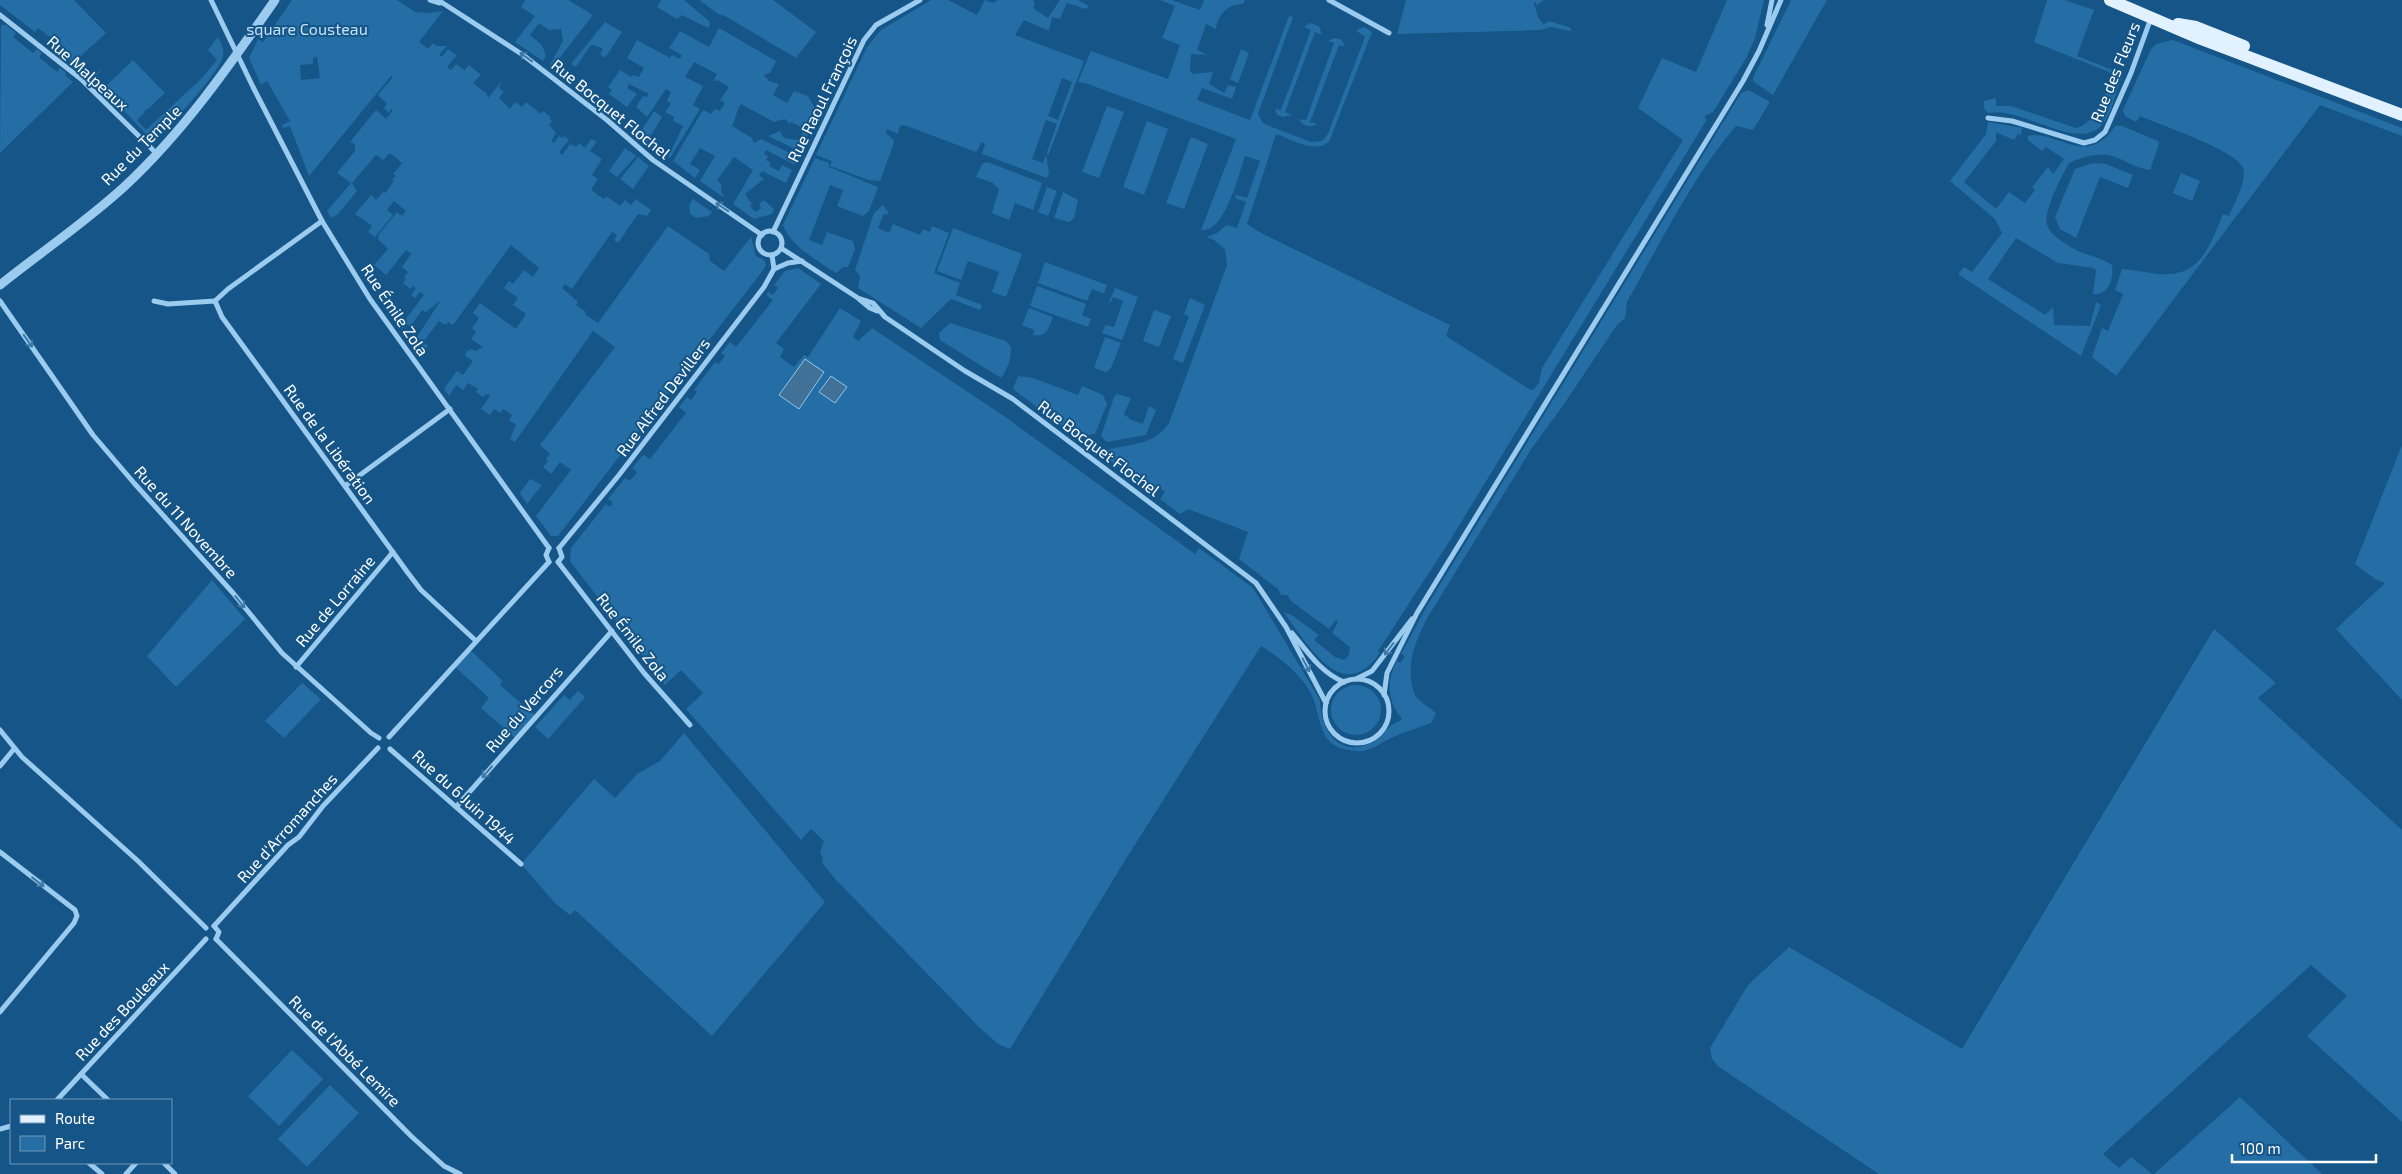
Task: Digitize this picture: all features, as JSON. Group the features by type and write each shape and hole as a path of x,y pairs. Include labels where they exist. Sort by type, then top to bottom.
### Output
{"main road":[{"path":"2110,0 2201,39 2402,115"},
{"path":"2156,20 2196,27 2402,108"}],"street":[{"name":"Rue Émile Zola","path":"211,0 245,72 322,221 370,299 549,548"},
{"name":"Rue du Temple","path":"0,285 98,208 157,154 196,110 275,0"},
{"name":"Rue Bocquet Flochel","path":"430,0 443,4"},
{"name":"Rue Bocquet Flochel","path":"438,0 523,55 607,120 653,160 762,234"},
{"name":"Rue Raoul François","path":"773,232 864,40 876,25 920,0"},
{"path":"1329,0 1389,33"},
{"path":"1766,33 1772,0"},
{"path":"1417,613 1372,671 1336,687 1326,703 1326,722 1337,737 1355,743 1364,742 1373,739 1386,725 1388,708 1384,695 1387,673 1417,613 1744,81 1760,51 1781,0"},
{"name":"Rue Malpeaux","path":"0,16 85,82 157,154"},
{"name":"Rue des Fleurs","path":"1988,118 2029,125 2068,140 2084,143 2095,140 2105,132 2156,20"},
{"path":"154,301 168,304 215,301 228,289 322,221"},
{"path":"773,232 780,236 781,248 772,255 761,250 758,242 762,234 773,232"},
{"name":"Rue Bocquet Flochel","path":"781,248 966,371 1013,399 1232,563 1262,590 1286,627 1326,703"},
{"path":"772,255 774,269 788,263 802,261"},
{"name":"Rue Alfred Devillers","path":"558,548 619,475 764,287 774,269"},
{"name":"Rue du 11 Novembre","path":"0,301 93,435 296,667 379,738"},
{"name":"Rue de la Libération","path":"215,301 222,317 421,590 475,640"},
{"path":"345,486 450,409"},
{"path":"389,737 475,640 549,562 558,562 562,557 558,548 549,548 546,555 549,562"},
{"name":"Rue de Lorraine","path":"296,667 393,552"},
{"name":"Rue Émile Zola","path":"558,562 650,680 690,725"},
{"name":"Rue Bocquet Flochel","path":"1286,627 1332,678 1344,682"},
{"name":"Rue du Vercors","path":"457,806 612,631"},
{"path":"1356,679 1372,683 1384,695"},
{"path":"0,730 14,750 138,861 206,928"},
{"path":"389,737 392,745 390,749 382,751 376,745 379,738 389,737"},
{"name":"Rue d'Arromanches","path":"214,926 288,845 303,833 323,806 378,748"},
{"name":"Rue du 6 Juin 1944","path":"390,749 521,864"},
{"path":"0,766 14,750"},
{"path":"0,852 75,910 77,916 74,923 0,1012"},
{"path":"214,926 219,932 216,939 210,941 206,939 204,932 206,928 214,926"},
{"name":"Rue des Bouleaux","path":"59,1099 206,939"},
{"name":"Rue de l'Abbé Lemire","path":"216,939 412,1136 444,1166 460,1174"},
{"path":"81,1074 107,1099"},
{"path":"90,1164 102,1174"},
{"path":"126,1174 135,1164"},
{"path":"165,1164 175,1174"}],"green space":[{"path":"0,0 74,0 106,33 73,63 65,56 68,51 38,28 35,32 0,5"},
{"name":"square Cousteau","path":"292,0 397,0 415,12 430,13 443,11 419,42 428,49 433,43 437,46 447,46 439,55 442,57 448,49 457,55 447,67 451,70 456,64 464,70 469,65 481,75 473,83 486,93 488,98 502,81 499,88 504,92 499,98 510,109 515,102 522,107 526,102 541,114 543,111 551,117 552,121 549,125 556,133 551,141 554,143 559,136 563,138 564,136 569,140 559,152 562,155 570,144 576,147 579,143 585,148 591,139 597,141 590,151 602,159 592,175 598,179 591,190 604,199 606,196 620,206 625,200 631,205 636,199 651,210 647,216 638,214 618,243 614,240 617,235 612,232 572,289 565,284 562,288 578,302 576,305 586,312 585,314 598,323 668,226 709,254 710,261 724,271 751,237 756,256 764,260 766,265 764,269 558,536 551,536 536,516 571,470 560,462 551,474 543,467 548,461 546,459 550,454 540,445 615,347 593,331 515,442 510,439 516,424 509,421 512,415 503,409 500,413 494,409 490,415 481,409 490,396 486,394 483,397 476,392 478,389 468,383 463,390 456,385 449,396 444,389 457,371 463,375 473,361 465,356 467,351 462,348 476,351 483,347 471,339 476,332 472,328 479,318 473,313 480,303 516,329 526,314 513,305 518,298 504,288 509,281 513,284 524,270 533,277 539,268 511,245 453,325 448,322 446,325 439,321 423,342 417,337 441,300 426,312 422,310 410,327 406,324 401,330 399,328 424,295 420,292 415,298 411,295 416,288 413,286 410,289 403,283 406,279 404,277 408,272 402,267 411,254 406,250 386,275 374,265 388,249 378,239 379,234 397,212 402,216 406,211 394,201 387,210 393,215 375,237 368,232 372,226 355,214 371,195 376,200 383,192 385,193 394,181 392,180 396,176 393,174 402,163 390,153 383,160 376,155 352,183 357,191 338,214 331,218 327,211 351,183 337,173 355,151 355,144 350,142 376,110 386,119 393,110 391,109 389,113 384,108 387,104 378,95 393,77 391,76 309,176 290,126 283,128 282,125 290,121 267,81 261,85 249,58 258,39 263,42","holes":["317,57 320,78 301,80 300,65 313,64 313,58"]},
{"path":"525,0 568,0 593,15 551,69 550,65 563,41 561,29 549,30 539,23 530,35 542,45 546,56 543,61 515,42 535,16 521,7"},
{"path":"661,0 684,0 709,21 710,25 708,28 682,15 677,19 657,7"},
{"path":"699,0 773,0 816,32 796,58 725,16 718,14"},
{"path":"931,0 948,0 977,15 985,0 993,3 998,0 1033,0 1035,3 1033,8 1048,18 1060,0 1078,0 1089,6 1086,9 1067,3 1060,19 1052,17 1049,31 1024,20 1015,35 1084,61 1048,156 1047,152 1057,124 1046,120 1032,159 1043,163 1046,155 1049,172 1047,178 982,154 985,144 982,142 976,152 904,125 900,126 898,134 887,129 886,133 894,140 894,143 880,181 869,180 830,166 832,161 816,155 867,47 881,30","holes":["1062,78 1072,82 1058,120 1048,116"]},
{"path":"1160,0 1172,0 1200,10 1204,0 1245,0 1243,4 1228,8 1221,14 1216,29 1206,24 1197,50 1208,55 1191,54 1190,70 1192,74 1213,72 1209,84 1224,93 1228,85 1236,87 1232,99 1202,88 1197,100 1250,120 1289,16 1293,17 1258,114 1263,123 1311,142 1322,141 1328,134 1365,37 1357,31 1358,29 1364,27 1372,32 1329,142 1316,147 1309,146 1276,134 1247,224 1261,233 1450,325 1446,336 1533,390 1539,383 1542,368 1683,140 1638,108 1662,58 1696,72 1727,0 1764,0 1755,38 1745,60 1713,112 1705,116 1706,121 1449,542 1378,651 1380,653 1366,668 1352,674 1339,672 1327,665 1315,654 1284,613 1290,614 1319,635 1314,640 1335,657 1344,660 1349,655 1350,647 1332,633 1338,622 1336,620 1329,629 1291,601 1287,595 1281,595 1278,589 1239,559 1248,532 1188,509 1180,514 1160,499 1165,492 1159,487 1154,494 1105,457 1107,450 1149,440 1169,423 1227,265 1225,249 1214,240 1206,237 1217,233 1226,225 1237,228 1246,202 1235,198 1236,195 1247,198 1260,161 1245,156 1235,188 1224,213 1210,229 1201,230 1236,139 1088,84 1078,82 1091,51 1168,79 1180,45 1162,38 1175,6"},
{"path":"1406,0 1544,0 1537,5 1535,2 1534,4 1542,22 1544,24 1549,21 1571,28 1571,31 1550,27 1541,30 1397,34"},
{"path":"1791,0 1827,0 1773,95 1754,82 1753,78"},
{"path":"2047,0 2065,0 2094,10 2077,56 2123,74 2108,116 2095,131 2082,134 2067,132 2018,116 1988,113 1984,109 1984,101 1996,98 1996,106 2011,106 2076,128 2089,121 2113,85 2109,80 2114,74 2034,42"},
{"path":"605,22 622,32 605,58 600,54 603,49 594,45 590,46 576,67 571,64"},
{"path":"1310,23 1319,26 1322,35 1315,32 1285,112 1292,115 1283,117 1277,115 1275,109 1281,110 1311,30 1304,27"},
{"path":"1,25 6,25 16,33 13,37 33,53 37,49 42,53 39,57 57,72 60,68 73,82 0,153"},
{"path":"719,28 776,61 770,73 764,75 769,81 779,84 773,95 787,103 794,91 808,96 817,112 801,152 768,136 780,131 784,138 797,140 802,136 801,127 791,122 790,124 785,119 774,122 741,104 739,107 732,126 752,138 754,143 761,139 798,157 795,165 766,150 764,154 768,156 766,160 771,163 769,166 779,171 782,165 792,170 786,183 762,171 759,175 764,179 745,194 755,212 761,208 759,204 764,200 774,209 772,214 754,219 733,204 753,170 734,157 717,180 721,184 724,198 700,181 715,156 700,148 690,164 700,170 695,178 673,161 703,110 711,114 715,109 720,111 725,103 720,100 729,87 717,80 713,81 717,74 694,62 685,77 703,86 693,105 700,109 670,158 668,157 683,126 673,121 674,117 665,112 671,103 667,101 671,92 666,89 647,117 636,107 643,96 647,97 649,94 629,84 627,88 637,94 627,107 609,94 612,90 608,87 620,70 631,77 633,75 639,77 644,68 627,58 637,40 670,58 672,55 680,59 682,55 669,48 680,31 709,47"},
{"path":"218,37 223,51 220,63 195,97 160,136 149,137 92,77 103,68 95,77 105,87 133,60 165,93 144,111 137,120 146,130 201,79 217,60 208,50"},
{"path":"1334,38 1342,40 1345,47 1339,45 1310,122 1317,124 1306,126 1299,119 1306,120 1334,43 1328,41"},
{"path":"2173,40 2402,128 2402,136 2320,105 2116,376 2092,357 2102,328 2108,331 2123,294 2115,290 2122,269 2172,274 2184,271 2194,265 2208,249 2223,214 2229,216 2243,180 2243,168 2238,161 2213,146 2140,116 2136,122 2125,116 2123,110 2151,49 2156,44"},
{"path":"1241,49 1249,53 1238,83 1230,79"},
{"path":"1749,90 1770,102 1753,130 1736,126 1705,167 1677,211 1627,302 1625,318 1617,325 1532,448 1426,620 1412,656 1411,675 1415,695 1436,713 1431,723 1363,751 1344,749 1335,745 1328,740 1324,733 1313,698 1299,676 1275,655 1261,646 1124,862 1010,1049 998,1044 980,1028 836,880 822,863 823,858 820,853 824,841 811,829 801,840 686,709 703,693 681,670 665,685 570,561 571,548 606,504 610,507 613,503 608,499 625,478 630,481 637,472 632,468 643,455 650,459 686,413 679,407 687,397 691,400 697,392 694,390 715,362 719,364 725,356 721,353 730,342 736,347 773,300 766,295 768,292 773,295 778,288 774,285 785,271 798,268 821,284 776,343 784,349 780,357 794,367 804,355 808,357 840,308 861,321 853,337 858,341 872,328 1004,416 1195,554 1199,548 1253,588 1320,700 1323,721 1327,731 1341,744 1350,747 1360,747 1372,743 1402,719 1391,698 1391,676 1397,661 1401,663 1405,656 1401,654 1427,606 1741,93"},
{"path":"1107,106 1124,112 1099,178 1082,172"},
{"path":"654,111 662,117 647,142 638,136"},
{"path":"1147,121 1168,129 1144,195 1123,187"},
{"path":"1988,122 2022,128 2021,135 2018,134 2014,140 1996,132 1996,141 1964,182 1996,209 2009,192 2025,203 2035,190 2032,187 2048,167 2053,174 2064,159 2046,147 2042,151 2028,140 2028,136 2049,137 2082,146 2093,145 2104,139 2115,126 2122,126 2158,141 2159,144 2150,170 2113,156 2103,155 2088,156 2069,163 2050,203 2047,225 2059,239 2076,250 2112,265 2111,281 2103,292 2093,294 2096,271 2094,268 2058,263 2016,238 1988,279 2045,315 2053,307 2054,325 2090,326 2096,302 2101,305 2081,356 1958,274 1964,267 1972,272 2002,233 1995,219 1950,181 1986,134"},
{"path":"1191,137 1208,144 1184,209 1166,203"},
{"path":"625,148 636,156 617,177 609,171"},
{"path":"638,157 649,166 633,189 620,179"},
{"path":"815,158 829,163 829,167 878,187 869,211 863,216 837,206 843,190 830,185 809,240 822,245 827,232 853,241 855,249 848,267 843,267 836,273 798,246 783,225"},
{"path":"987,162 1042,183 1033,210 1015,203 1009,220 992,213 999,189 993,183 976,177 982,164"},
{"path":"2093,163 2106,164 2133,175 2128,188 2100,177 2076,238 2060,229 2055,217 2075,169"},
{"path":"2181,173 2200,181 2192,201 2173,193"},
{"path":"1047,187 1057,191 1048,216 1038,212"},
{"path":"1063,192 1078,200 1074,218 1069,222 1054,218"},
{"path":"693,199 712,212 709,216 696,218 690,214 689,205"},
{"path":"883,205 888,212 887,215 884,214 878,228 889,233 893,224 920,235 923,229 930,232 932,226 949,233 934,273 960,283 956,295 982,305 980,310 951,299 921,328 858,288 860,276 855,270 874,213"},
{"path":"953,228 1022,254 1006,297 992,292 999,272 968,261 961,280 937,271"},
{"path":"1045,262 1107,285 1104,294 1092,289 1087,301 1038,283"},
{"path":"1037,286 1086,304 1082,315 1091,319 1088,327 1030,306"},
{"path":"1115,288 1138,297 1122,340 1102,333 1105,325 1114,327 1123,301 1113,297 1111,302 1109,302"},
{"path":"1190,298 1205,305 1183,363 1173,359 1189,316 1184,314"},
{"path":"1029,308 1053,317 1044,334 1033,335 1034,330 1022,325"},
{"path":"1154,310 1171,316 1159,347 1143,341"},
{"path":"950,323 1006,341 1011,347 1010,356 1001,378 940,340 939,333"},
{"path":"1105,337 1121,343 1111,368 1106,372 1094,368"},
{"path":"423,342 428,346 420,357 416,351"},
{"path":"1018,376 1033,378 1078,395 1082,386 1103,395 1107,404 1095,434 1087,435 1081,440 1013,389"},
{"path":"1117,394 1131,398 1124,414 1131,420 1143,424 1149,406 1156,410 1146,435 1107,442 1101,436 1114,397"},
{"path":"2402,445 2402,700 2336,629 2385,583 2375,579 2355,564"},
{"path":"530,479 542,485 527,504 520,493"},
{"path":"212,580 245,619 176,687 147,656"},
{"path":"2214,629 2276,683 2258,698 2402,830 2402,1122 2307,1036 2347,996 2311,965 2103,1154 2119,1168 2131,1157 2152,1174 1879,1174 1719,1067 1712,1059 1710,1048 1748,985 1789,947 1962,1049"},
{"path":"468,648 503,681 500,685 536,716 516,739 481,708 489,698 453,665"},
{"path":"302,683 321,699 284,738 265,721"},
{"path":"1351,685 1361,685 1374,692 1381,705 1381,715 1374,728 1361,735 1351,735 1342,731 1335,724 1331,715 1331,705 1335,696 1342,689"},
{"path":"578,691 585,697 548,739 535,727 564,695 570,700"},
{"path":"684,733 825,902 712,1036 575,910 570,915 555,903 521,864 594,779 615,798 637,774 660,761"},
{"path":"292,1050 323,1079 279,1126 248,1096"},
{"path":"330,1085 359,1113 307,1167 278,1139"},
{"path":"2240,1097 2322,1174 2154,1174"}],"shaded area":[{"path":"805,359 824,372 799,409 779,395"},
{"path":"831,376 847,387 835,403 819,392"}]}
